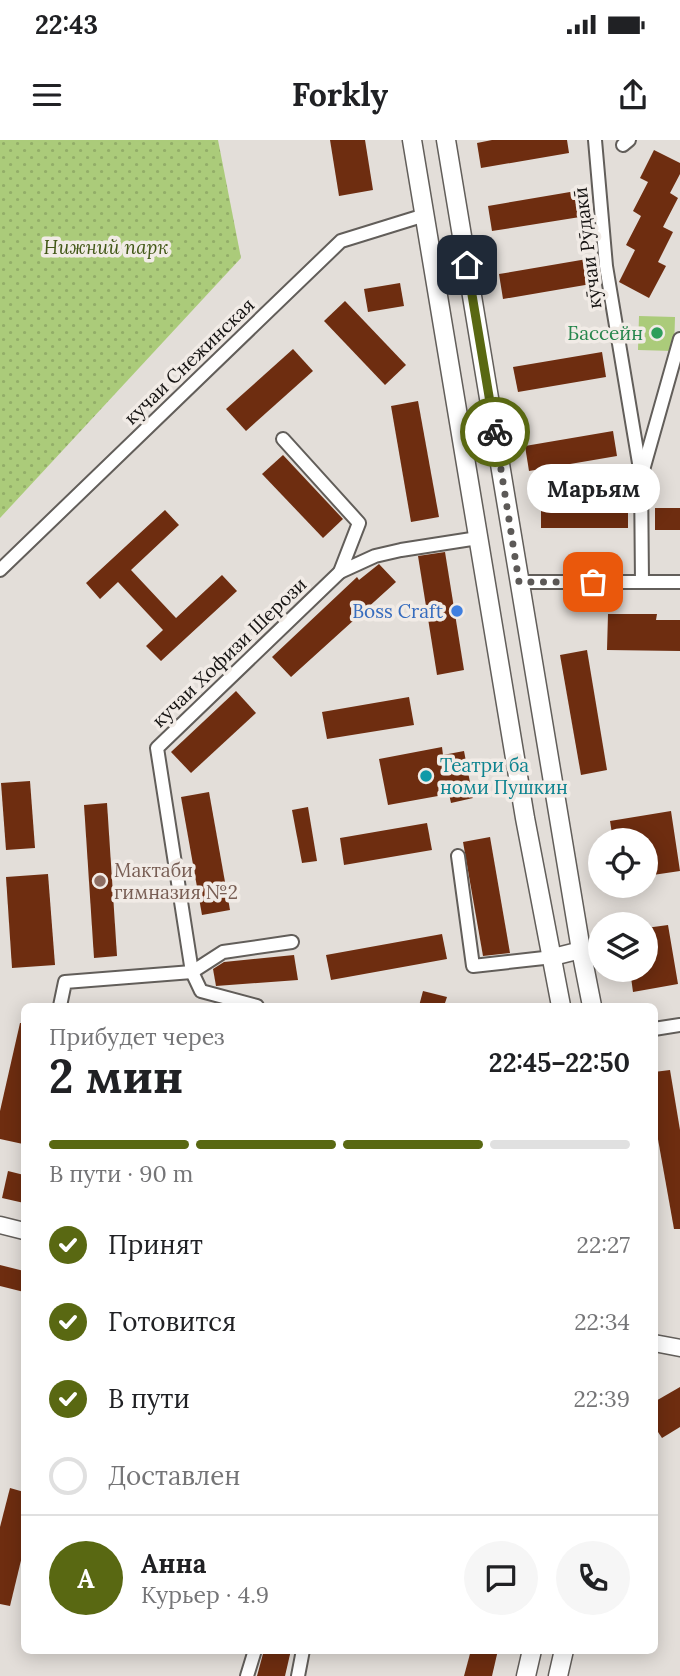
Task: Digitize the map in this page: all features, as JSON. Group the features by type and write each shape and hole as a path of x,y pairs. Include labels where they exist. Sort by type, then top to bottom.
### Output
{"main road":[{"path":"412,140 523,805 560,1003"},
{"path":"446,140 591,1003"},
{"path":"526,1676 531,1654"},
{"path":"558,1676 563,1654"}],"street":[{"name":"кӯчаи Рӯдакӣ","path":"595,140 606,266 641,475 642,582"},
{"name":"кучаи Снежинская","path":"0,570 341,242 425,215"},
{"path":"433,270 467,265"},
{"name":"кӯчаи Рӯдакӣ","path":"641,475 680,339"},
{"path":"283,439 359,523 340,572"},
{"path":"340,572 375,556 478,538"},
{"name":"кучаи Хофизи Шерози","path":"192,972 157,748 340,572"},
{"path":"519,582 680,582"},
{"path":"458,856 472,966 552,957 581,950"},
{"path":"61,1003 65,982 192,972 223,952 292,942"},
{"path":"192,972 201,991 246,1003"},
{"path":"658,1028 680,1024"},
{"path":"0,1225 21,1230"},
{"path":"658,1344 680,1348"},
{"path":"247,1676 254,1654"},
{"path":"298,1676 302,1654"}],"green space":[{"name":"Нижний парк","path":"0,140 218,140 241,258 0,518"},
{"name":"Бассейн","path":"639,316 675,317 674,351 638,350"}],"building":[{"path":"330,140 365,140 373,190 339,196"},
{"path":"492,140 567,140 569,153 481,168 477,143"},
{"path":"654,150 680,163 680,174 670,193 678,198 663,227 673,232 658,262 666,266 649,298 619,282 635,250 626,245 641,216 633,211 648,182 640,178"},
{"path":"576,191 580,217 492,231 488,206"},
{"path":"587,259 591,284 503,299 499,274"},
{"path":"400,283 404,306 368,312 364,289"},
{"path":"345,301 406,365 385,385 324,321"},
{"path":"293,349 313,371 246,431 226,409"},
{"path":"602,352 606,377 518,392 513,367"},
{"path":"418,401 439,517 411,522 391,406"},
{"path":"613,431 617,456 529,471 525,446"},
{"path":"283,455 343,519 323,538 262,474"},
{"path":"541,506 628,506 628,528 541,528"},
{"path":"655,508 680,508 680,530 655,530"},
{"path":"165,510 179,525 131,570 176,618 222,575 237,591 161,661 146,646 163,630 118,582 100,599 86,583"},
{"path":"445,552 464,670 437,675 418,556"},
{"path":"379,564 396,582 291,677 272,657 357,577 359,580"},
{"path":"608,614 657,614 656,620 680,620 680,651 607,650"},
{"path":"587,650 607,770 581,775 560,655"},
{"path":"236,691 256,713 191,773 171,752"},
{"path":"409,697 414,725 327,739 322,712"},
{"name":"Театри ба номи Пушкин","path":"442,747 443,755 464,751 473,798 451,803 449,794 388,805 379,759"},
{"path":"30,781 35,848 6,850 1,783"},
{"path":"209,792 230,910 202,915 181,797"},
{"name":"Мактаби гимназия №2","path":"107,803 117,956 94,958 84,805"},
{"path":"308,807 317,861 302,863 292,810"},
{"path":"671,811 680,871 658,874 658,828 611,828 610,821"},
{"path":"427,823 432,850 344,865 340,838"},
{"path":"490,837 510,953 483,956 463,842"},
{"path":"48,874 55,965 12,968 6,877"},
{"path":"668,925 678,984 633,992 632,982 658,982 658,926"},
{"path":"442,934 447,959 331,980 326,955"},
{"path":"294,955 298,980 216,986 213,969 224,962"},
{"path":"423,991 447,997 445,1003 420,1003"},
{"path":"21,1023 21,1144 0,1139 0,1111"},
{"path":"670,1070 680,1130 680,1229 674,1229 658,1139 658,1072"},
{"path":"8,1171 21,1174 21,1202 2,1198"},
{"path":"0,1265 21,1270 21,1291 0,1286"},
{"path":"680,1387 680,1427 662,1438 658,1432 658,1400"},
{"path":"10,1488 21,1491 21,1560 10,1606 0,1604 0,1527"},
{"path":"263,1654 290,1654 285,1676 257,1676"},
{"path":"470,1654 497,1654 492,1676 464,1676"}],"way so far":[{"path":"495,432 519,582 593,582"}],"place":[{"name":"Бассейн","path":"657,333"},
{"name":"Марьям","path":"593,582"},
{"name":"Boss Craft","path":"457,611"},
{"name":"Театри ба номи Пушкин","path":"426,776"},
{"name":"Мактаби гимназия №2","path":"100,881"}],"route":[{"path":"467,265 495,432"}]}
